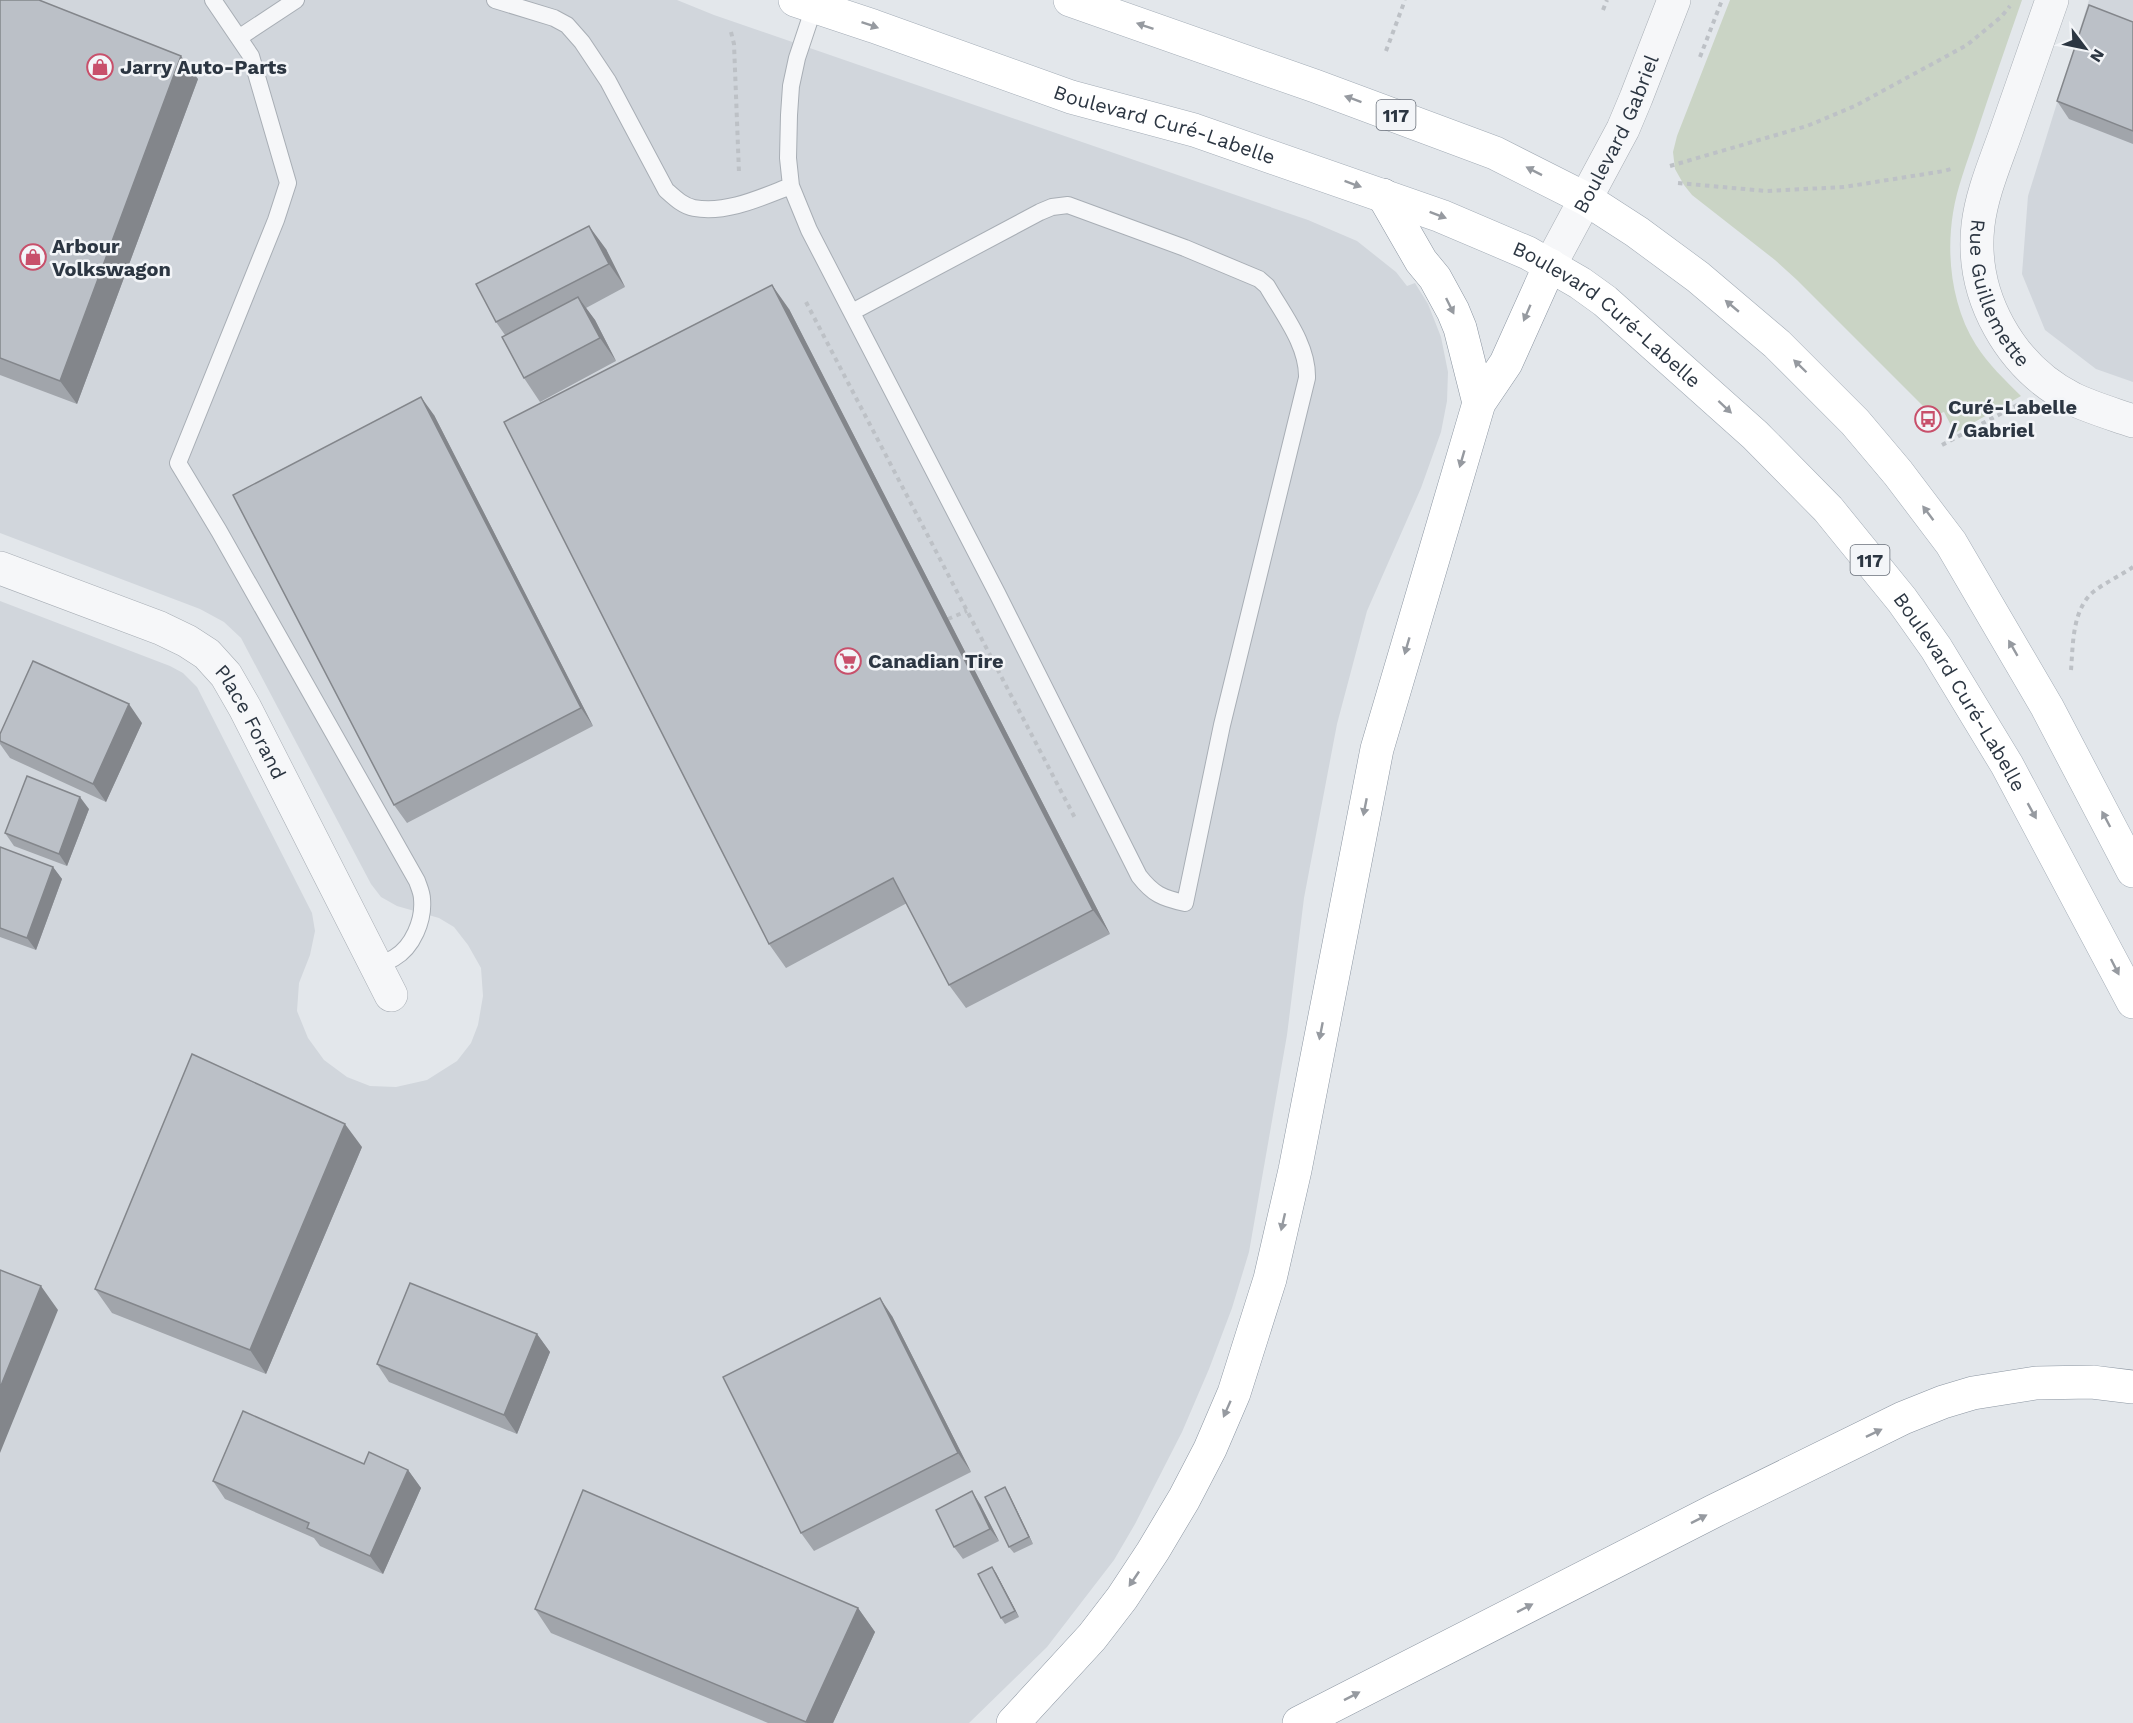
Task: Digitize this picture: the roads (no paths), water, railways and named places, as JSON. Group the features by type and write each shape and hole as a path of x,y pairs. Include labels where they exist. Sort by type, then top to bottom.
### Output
{"main road":[{"name":"117","path":"1070,0 1495,153 1586,199 1698,277 1763,332 1839,405 1898,473 1951,543 2047,707 2133,871"},
{"name":"Boulevard Curé-Labelle","path":"808,2 1071,97 1194,130 1441,216 1504,241 1550,265 1605,301 1755,435 1828,509 1873,564 1936,648 1985,728 2045,834 2133,1002"},
{"path":"1383,195 1420,261 1434,278 1453,311 1460,328 1479,403"},
{"path":"1013,1723 1092,1636 1122,1598 1184,1499 1210,1449 1234,1393 1270,1279 1292,1182 1377,749 1479,403 1506,363 1550,265"},
{"path":"1299,1723 1714,1511 1933,1406 1973,1393 2036,1383 2092,1382 2133,1387"}],"street":[{"name":"Boulevard Gabriel","path":"1550,265 1632,108 1674,0"},
{"name":"Rue Guillemette","path":"2052,0 1981,209 1977,247 1982,284 1995,320 2015,352 2042,378 2073,399 2133,421"},
{"name":"Place Forand","path":"0,568 160,628 187,640 207,654 226,675 245,708 391,995"}],"lane":[{"path":"213,0 251,56 288,183 276,220 178,463 225,541 417,881 422,897 422,915 415,934 406,948 395,957 376,965"},
{"path":"240,37 296,0"},
{"path":"495,0 554,18 567,25 582,42 608,81 666,190 679,202 693,208 722,207 746,203 791,186"},
{"path":"808,2 791,86 788,158 791,186 809,230 997,593 1139,876 1149,889 1164,898 1185,903 1222,725 1307,378 1308,364 1303,349 1267,286 1259,279 1068,205 1052,207 1040,212 852,312"}],"place":[{"name":"Jarry Auto-Parts","path":"100,67"},
{"name":"Arbour Volkswagon","path":"33,257"},
{"name":"Curé-Labelle / Gabriel","path":"1928,419"},
{"name":"Canadian Tire","path":"848,661"}]}
